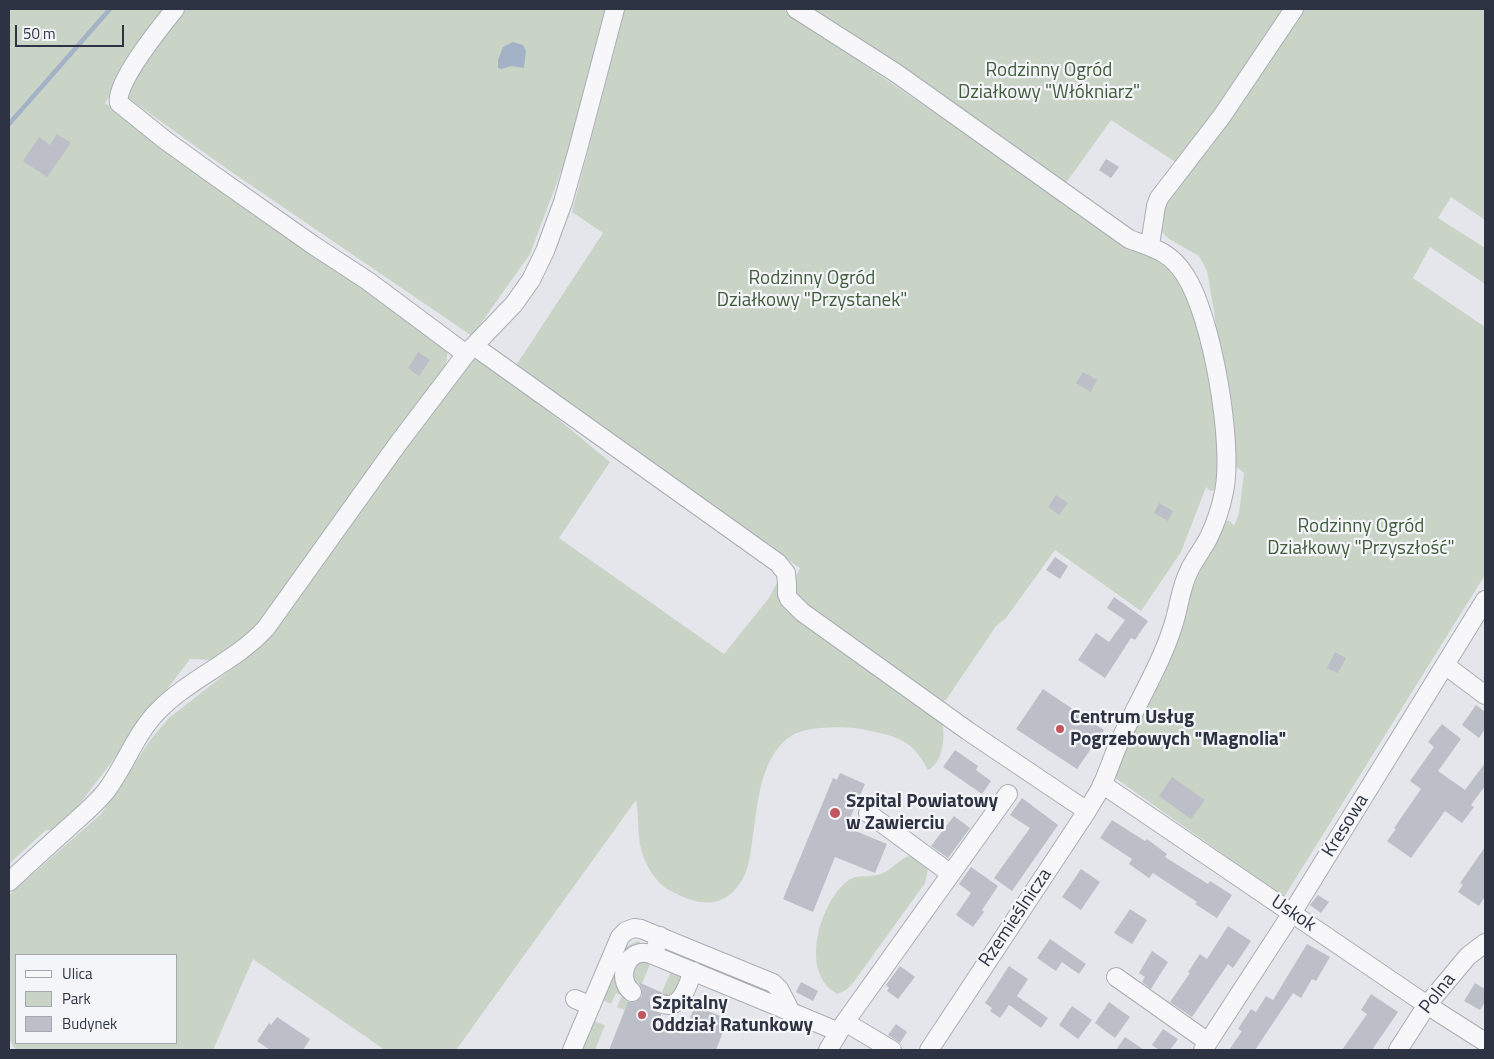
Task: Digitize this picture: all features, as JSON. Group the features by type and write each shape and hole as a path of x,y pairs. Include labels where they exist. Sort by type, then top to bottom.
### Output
{"street":[{"path":"175,9 157,30 128,76 119,92 119,103 186,155 313,245 470,350 778,563 786,573 788,599 802,612 968,731 1087,811"},
{"path":"9,882 92,806 105,791 156,713 174,696 240,652 266,628 397,445 470,350 514,304 531,280 545,252 563,202 615,9"},
{"name":"Rzemieślnicza","path":"796,9 896,73 1129,239 1150,245 1172,260 1186,276 1206,325 1224,421 1226,478 1224,494 1214,524 1209,538 1189,571 1182,588 1173,626 1165,648 1113,754 1102,784 1087,811 929,1050"},
{"path":"1150,245 1156,206 1164,191 1222,116 1294,9"},
{"name":"Kresowa","path":"1205,1046 1292,914 1485,600"},
{"path":"1445,665 1485,695"},
{"name":"Uskok","path":"1102,784 1427,1005 1485,1042"},
{"path":"828,1050 842,1027 1008,794"},
{"path":"868,812 951,874"},
{"path":"572,1050 583,1002 620,937 626,931 634,928 660,936 773,983 779,989 791,1012"},
{"path":"653,954 660,936"},
{"name":"Polna","path":"1398,1050 1427,1005 1468,956 1485,943"},
{"path":"632,992 627,986 624,976 629,961 639,952 653,954 791,1012 842,1027 892,1050"},
{"path":"659,1003 670,1006 678,1002 685,993 694,971"},
{"path":"1116,977 1205,1046"}],"green space":[{"path":"9,9 168,9 142,44 105,103 448,349 445,372 253,633 217,660 190,659 59,831 46,830 9,864"},
{"path":"184,9 606,9 571,145 530,254 472,336 230,171 124,95"},
{"name":"Rodzinny Ogród Działkowy \"Przystanek\"","path":"625,9 783,9 1132,248 1148,254 1171,270 1184,284 1200,325 1220,429 1220,490 1210,491 1206,487 1181,552 1141,611 1055,550 1006,618 996,626 946,700 934,704 943,729 943,742 937,762 928,770 922,759 908,744 892,736 861,729 835,727 805,730 791,736 775,753 764,774 745,874 736,889 721,900 713,902 696,901 660,884 642,854 636,800 456,1050 385,1050 253,959 213,1050 16,1050 9,1039 9,895 101,814 151,739 169,718 247,657 271,635 339,538 472,358 482,360 518,386 610,462 559,538 724,654 769,598 779,579 795,579 800,568 515,367 603,233 572,212"},
{"name":"Rodzinny Ogród Działkowy \"Włókniarz\"","path":"811,9 1289,9 1180,165 1111,120 1066,183"},
{"name":"Rodzinny Ogród Działkowy \"Przyszłość\"","path":"1301,9 1485,9 1485,220 1451,197 1438,218 1485,248 1485,284 1430,247 1413,278 1485,327 1485,575 1284,897 1111,775 1183,616 1221,521 1230,521 1234,526 1239,513 1244,473 1233,464 1214,311 1207,271 1199,256 1169,239 1160,230 1162,211 1167,199"},
{"path":"909,856 924,863 928,869 925,883 853,983 846,990 838,994 826,984 819,971 816,956 817,940 827,907 849,880 881,874"},
{"path":"637,941 641,945 630,949 630,997 625,1010 617,1007 622,996 616,993 611,1004 600,999 625,947"},
{"path":"662,944 776,991 774,995 661,948"},
{"path":"652,959 642,984 637,982 635,986 631,966 634,961"},
{"path":"672,969 684,975 674,996 662,997 662,992"},
{"path":"591,1020 605,1025 595,1050 584,1050 580,1048"}],"water":[{"path":"513,42 523,45 526,51 524,68 511,66 502,69 498,68 498,60 503,47"}],"building":[{"path":"57,134 71,143 47,177 23,161 39,137 50,145"},
{"path":"1106,159 1119,167 1111,178 1099,170"},
{"path":"418,352 430,360 419,376 408,368"},
{"path":"1083,372 1097,380 1091,392 1076,383"},
{"path":"1056,495 1068,503 1059,515 1048,507"},
{"path":"1159,503 1173,511 1168,521 1154,513"},
{"path":"1055,557 1068,566 1060,579 1046,570"},
{"path":"1114,597 1148,621 1135,640 1131,638 1105,678 1078,660 1096,633 1109,642 1125,620 1107,608"},
{"path":"1335,652 1346,658 1338,673 1327,668"},
{"name":"Centrum Usług Pogrzebowych \"Magnolia\"","path":"1043,689 1104,730 1077,769 1016,729"},
{"path":"1476,705 1485,712 1485,729 1479,738 1462,725"},
{"path":"1442,724 1461,739 1438,771 1465,790 1485,763 1485,786 1471,805 1474,807 1462,823 1445,811 1411,858 1387,841 1421,789 1410,781 1434,747 1428,742"},
{"path":"955,750 978,766 976,770 991,781 982,794 943,767"},
{"path":"840,773 865,784 850,818 857,821 853,830 887,844 875,873 835,857 813,912 783,899 833,778 837,780"},
{"path":"1172,777 1205,800 1191,819 1159,796"},
{"path":"1022,798 1058,825 1012,891 994,878 1030,828 1010,815"},
{"path":"954,816 970,828 948,858 931,846"},
{"path":"1112,820 1145,841 1147,839 1167,854 1165,857 1208,884 1210,881 1232,895 1217,918 1195,904 1197,902 1153,873 1149,878 1129,864 1132,859 1100,838"},
{"path":"1485,847 1485,896 1479,906 1458,892 1463,885 1460,883"},
{"path":"971,867 998,886 982,910 984,912 973,927 956,915 971,893 959,884"},
{"path":"1081,869 1100,882 1081,910 1062,897"},
{"path":"1318,895 1329,902 1321,913 1310,905"},
{"path":"1130,909 1147,920 1132,944 1114,933"},
{"path":"1228,926 1251,941 1233,968 1228,964 1192,1017 1170,1002 1190,973 1188,972 1200,954 1207,959"},
{"path":"1050,939 1086,964 1079,974 1062,962 1056,971 1037,958"},
{"path":"1307,944 1330,957 1316,981 1312,979 1301,998 1293,993 1255,1050 1229,1050 1242,1031 1238,1029 1251,1009 1256,1012 1266,996 1273,1000"},
{"path":"1152,951 1168,962 1151,989 1142,982 1145,977 1139,973"},
{"path":"900,966 915,977 898,999 887,991 889,988 886,985"},
{"path":"1009,966 1028,979 1017,996 1048,1018 1041,1028 1009,1005 1000,1018 990,1011 992,1008 985,1003"},
{"path":"638,982 663,993 656,993 651,996 649,1001 651,1010 661,1014 660,1018 686,1028 695,1006 728,1019 716,1050 609,1050 628,1002 635,1002 642,996 642,989"},
{"path":"801,982 818,991 813,1001 796,992"},
{"path":"1475,983 1485,989 1485,1002 1480,1010 1464,1001"},
{"path":"1371,994 1398,1012 1372,1050 1342,1050 1367,1014 1361,1010"},
{"path":"1109,1002 1130,1017 1115,1038 1095,1023"},
{"path":"1072,1006 1092,1020 1078,1039 1059,1025"},
{"path":"277,1017 310,1039 303,1050 270,1050 257,1041 269,1023 271,1025"},
{"path":"896,1024 907,1032 900,1043 888,1035"},
{"path":"1163,1029 1178,1039 1170,1050 1159,1050 1152,1045"},
{"path":"1125,1037 1144,1050 1116,1050"}],"waterway":[{"path":"9,124 110,9"}],"place":[{"name":"Centrum Usług Pogrzebowych \"Magnolia\"","path":"1060,729"},
{"name":"Szpital Powiatowy w Zawierciu","path":"835,813"},
{"name":"Szpitalny Oddział Ratunkowy","path":"642,1015"}]}
